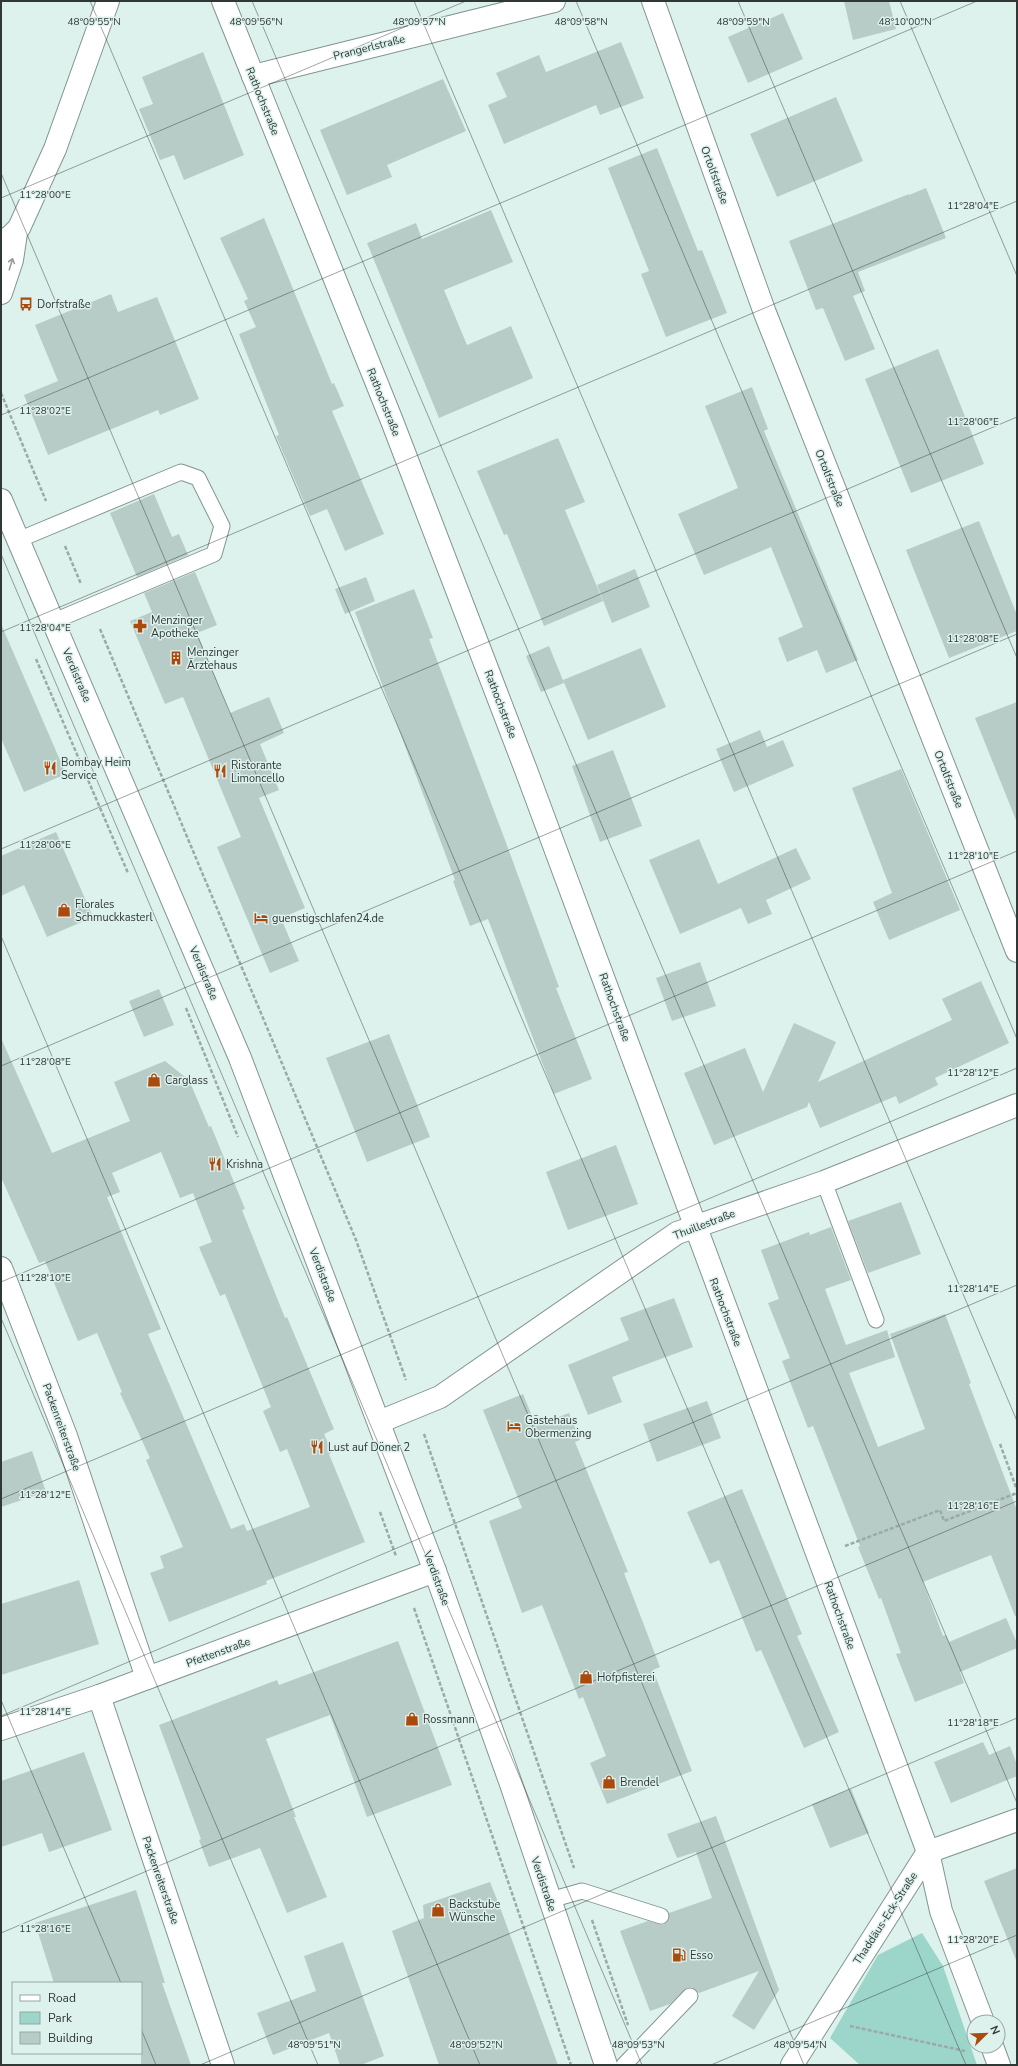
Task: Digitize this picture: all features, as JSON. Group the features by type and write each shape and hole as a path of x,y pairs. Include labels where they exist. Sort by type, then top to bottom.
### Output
{"street":[{"name":"Rathochstraße","path":"223,1 389,414 612,998 694,1226 928,1852 941,1911 980,2014"},
{"name":"Prangerlstraße","path":"253,76 554,1"},
{"name":"Ortolfstraße","path":"653,1 765,313 1013,927 1017,951"},
{"path":"1,293 12,260 8,237 55,149 109,5"},
{"name":"Verdistraße","path":"1,500 240,1058 435,1571 511,1784 606,2065"},
{"name":"Thuillestraße","path":"379,1422 440,1397 677,1233 824,1182 1017,1105"},
{"name":"Packenreiterstraße","path":"1,1268 66,1436 146,1678"},
{"name":"Pfettenstraße","path":"1,1729 99,1696 435,1571"},
{"name":"Packenreiterstraße","path":"99,1696 223,2065"},
{"path":"928,1852 1017,1820"},
{"name":"Thaddäus-Eck-Straße","path":"792,2065 928,1852"}],"lane":[{"path":"18,540 181,472 198,478 222,526 214,554 54,621"},
{"path":"824,1182 876,1320"},
{"path":"550,1900 582,1891 661,1916"},
{"path":"624,2065 690,1996"}],"path":[{"path":"34,655 85,778 129,875"},
{"path":"184,1004 240,1144"},
{"path":"1000,1444 1017,1490"},
{"path":"818,1556 940,1510 944,1521 1017,1493"},
{"path":"379,1508 406,1582 571,2065"},
{"path":"821,2020 996,2056"}],"green space":[{"path":"922,1933 943,1966 966,2033 966,2054 973,2054 977,2065 860,2065 830,2038 878,1955"}],"building":[{"path":"844,1 889,1 896,29 853,40"},
{"path":"783,13 803,59 748,83 728,37"},
{"path":"621,42 644,98 600,115 596,105 504,144 488,105 507,97 496,73 539,55 546,72"},
{"path":"203,52 244,155 184,180 174,155 160,160 139,109 153,104 142,77"},
{"path":"443,79 466,131 387,165 392,177 347,195 320,130"},
{"path":"836,97 863,161 777,197 750,134"},
{"path":"657,148 698,251 702,250 727,313 666,337 641,274 649,271 608,168"},
{"path":"926,188 946,238 858,272 865,291 853,296 875,349 845,361 823,308 816,310 789,241"},
{"path":"491,210 513,262 444,290 467,345 511,326 533,378 439,418 367,243 416,223 422,239"},
{"path":"264,218 332,384 334,383 344,406 332,411 384,534 345,551 327,509 310,516 276,436 279,435 239,334 256,327 244,301 248,299 220,238"},
{"path":"111,294 118,312 157,297 199,399 160,415 158,410 48,455 24,395 58,381 35,325"},
{"path":"938,349 984,464 911,493 865,379"},
{"path":"752,387 768,429 764,431 858,660 826,673 817,650 787,662 778,638 803,627 771,547 704,575 678,514 738,488 705,406"},
{"path":"558,438 585,502 565,510 603,601 544,626 507,534 504,535 477,471"},
{"path":"154,494 172,537 179,534 188,555 137,577 110,513"},
{"path":"979,521 1017,615 1017,631 949,658 906,550"},
{"path":"635,569 650,607 612,623 597,585"},
{"path":"195,572 217,625 197,633 230,713 269,697 284,733 260,744 279,790 259,798 305,908 281,918 299,961 270,973 217,847 241,837 183,697 165,704 130,621 152,612 144,593"},
{"path":"366,577 375,601 345,614 335,589"},
{"path":"414,589 433,638 429,639 559,987 556,988 592,1079 554,1094 488,919 470,926 453,881 455,880 355,612"},
{"path":"1,624 66,774 24,792 1,738"},
{"path":"549,646 564,683 541,692 526,656"},
{"path":"641,648 666,707 588,740 563,680"},
{"path":"1017,702 1017,819 1016,820 975,718"},
{"path":"760,730 767,747 783,740 794,766 734,792 716,749"},
{"path":"613,750 642,826 600,842 572,766"},
{"path":"901,769 960,910 889,940 873,902 892,893 852,788"},
{"path":"56,832 93,917 47,937 24,885 1,896 1,856"},
{"path":"699,839 718,884 796,848 811,879 766,900 772,914 748,924 741,908 680,934 649,860"},
{"path":"700,962 716,1006 672,1021 656,978"},
{"path":"981,981 1009,1043 935,1078 938,1085 899,1104 896,1096 820,1128 809,1102 807,1107 714,1145 684,1073 745,1048 763,1092 794,1023 836,1042 818,1082 952,1020 942,999"},
{"path":"159,989 174,1025 144,1037 129,1001"},
{"path":"389,1034 430,1137 367,1162 326,1058"},
{"path":"1,1038 52,1153 130,1121 114,1082 165,1061 189,1080 209,1127 211,1126 245,1209 242,1210 285,1318 287,1317 334,1429 324,1434 332,1452 329,1454 365,1542 266,1581 267,1584 169,1622 150,1573 164,1568 160,1556 183,1547 146,1460 150,1458 120,1393 122,1392 97,1333 78,1341 45,1261 39,1263 1,1177","holes":["161,1152 180,1198 193,1193 212,1242 199,1247 220,1296 225,1294 271,1407 263,1411 280,1452 287,1449 310,1507 247,1531 244,1524 231,1529 148,1334 161,1329 107,1197 120,1192 112,1173"]},
{"path":"616,1145 638,1204 568,1230 546,1172"},
{"path":"901,1202 921,1254 868,1273 848,1221"},
{"path":"831,1227 851,1280 825,1289 846,1345 887,1330 895,1357 849,1373 878,1447 925,1429 890,1334 945,1314 971,1383 969,1384 1017,1510 1017,1616 1015,1616 991,1555 923,1582 943,1636 946,1635 949,1642 1006,1618 1017,1643 1017,1648 960,1672 964,1683 915,1702 896,1654 901,1653 881,1598 879,1599 858,1547 860,1546 813,1426 808,1428 782,1361 790,1358 768,1303 779,1299 761,1250 809,1232 810,1235"},
{"path":"674,1298 693,1347 612,1377 622,1402 588,1415 568,1365 629,1340 620,1318"},
{"path":"523,1394 536,1426 569,1413 580,1440 575,1442 628,1572 624,1573 660,1667 653,1670 692,1771 607,1804 590,1763 606,1756 583,1697 579,1699 542,1605 522,1613 489,1521 522,1508 483,1410"},
{"path":"707,1401 721,1438 657,1462 643,1424"},
{"path":"32,1451 46,1492 1,1507 1,1462"},
{"path":"742,1489 802,1634 797,1636 839,1732 804,1748 761,1650 756,1652 719,1560 710,1564 687,1512"},
{"path":"79,1580 99,1644 1,1675 1,1604"},
{"path":"398,1641 452,1785 367,1817 330,1715 266,1739 296,1817 294,1817 327,1897 287,1913 260,1848 209,1867 199,1840 201,1839 159,1725 277,1680 279,1685"},
{"path":"983,1742 989,1755 1010,1746 1017,1765 1017,1776 951,1803 934,1762"},
{"path":"84,1752 112,1830 49,1852 42,1833 1,1847 1,1781"},
{"path":"851,1789 869,1833 830,1848 812,1804"},
{"path":"716,1816 779,1990 754,2030 732,2016 759,1971 699,1993 692,1987 687,1988 670,2004 650,2011 620,1931 648,1921 663,1925 669,1919 669,1913 712,1898 696,1852 677,1858 667,1834"},
{"path":"1017,1868 1017,1960 1016,1960 984,1881"},
{"path":"490,1882 558,2065 439,2065 392,1931 424,1918 423,1905"},
{"path":"136,1890 165,1983 162,1983 191,2065 141,2065 142,1982 54,1982 35,1923"},
{"path":"343,1942 384,2056 361,2065 340,2065 329,2033 273,2055 257,2013 316,1991 304,1956"}],"place":[{"name":"Dorfstraße","path":"26,304"},
{"name":"Menzinger Apotheke","path":"140,626"},
{"name":"Menzinger Ärztehaus","path":"176,658"},
{"name":"Bombay Heim Service","path":"50,768"},
{"name":"Ristorante Limoncello","path":"220,771"},
{"name":"Florales Schmuckkasterl","path":"64,910"},
{"name":"guenstigschlafen24.de","path":"261,918"},
{"name":"Carglass","path":"154,1080"},
{"name":"Krishna","path":"215,1164"},
{"name":"Gästehaus Obermenzing","path":"514,1426"},
{"name":"Lust auf Döner 2","path":"317,1447"},
{"name":"Hofpfisterei","path":"586,1677"},
{"name":"Rossmann","path":"412,1719"},
{"name":"Brendel","path":"609,1782"},
{"name":"Backstube Wünsche","path":"438,1910"},
{"name":"Esso","path":"679,1955"}]}
